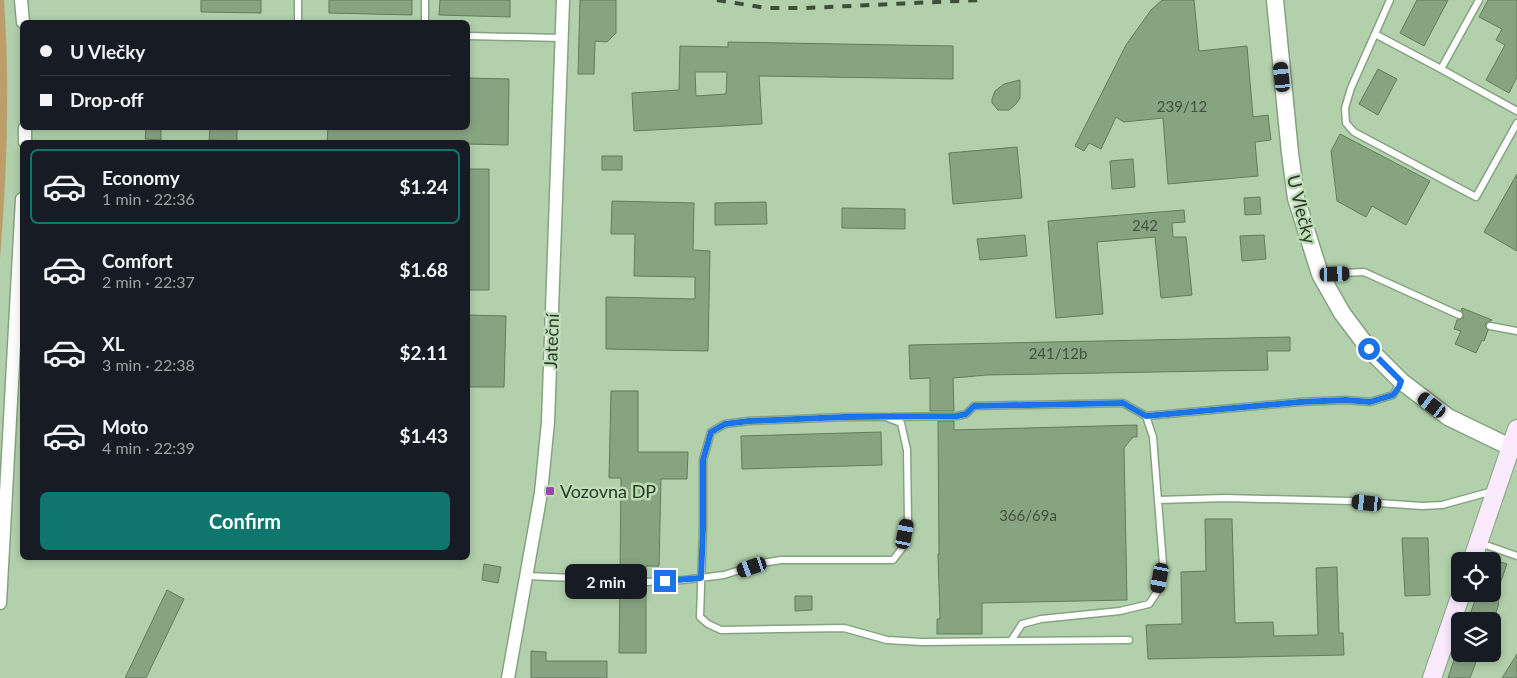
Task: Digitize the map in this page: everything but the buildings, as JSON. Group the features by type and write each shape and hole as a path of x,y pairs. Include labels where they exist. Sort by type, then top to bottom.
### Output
{"main road":[{"path":"1476,552 1517,429"},
{"path":"1432,678 1458,602"}],"street":[{"path":"21,0 23,20"},
{"name":"Jateční","path":"508,678 541,492 548,422 563,0"},
{"name":"U Vlečky","path":"1275,0 1296,198 1320,274 1342,313 1364,342 1401,381 1448,418 1510,447"},
{"path":"0,603 20,236"}],"lane":[{"path":"298,0 298,20"},
{"path":"425,0 425,20"},
{"path":"1390,0 1344,108 1346,123 1354,132 1476,197 1517,123"},
{"path":"1441,69 1479,0"},
{"path":"1375,34 1517,111"},
{"path":"470,36 561,38"},
{"path":"1320,274 1364,272 1460,315"},
{"path":"1490,326 1517,331"},
{"path":"1128,640 887,640 844,628 721,630 708,624 700,617 703,460 711,432 725,424 749,421 845,417 957,416 966,414 974,406 1123,403 1146,416 1300,402 1346,400 1370,402 1393,395 1401,381"},
{"path":"1011,641 1022,624 1040,619 1120,611 1149,604 1157,592 1163,564 1153,437 1146,416"},
{"path":"646,582 724,575 762,563 781,560 893,560 903,547 908,521 907,450 901,423 886,417"},
{"path":"1158,500 1225,498 1350,501 1442,506 1496,490"},
{"path":"1479,543 1517,556"},
{"path":"527,576 620,580"}],"shaded area":[{"path":"0,0 4,0 7,97 6,162 0,259"}],"railway":[{"path":"717,0 766,8 980,0"}],"place":[{"name":"Vozovna DP","path":"550,491"}],"route":[{"path":"665,581 701,578 703,460 711,432 725,424 749,421 845,417 957,416 966,414 974,406 1123,403 1146,416 1300,402 1346,400 1370,402 1393,395 1401,381 1369,349"}]}
